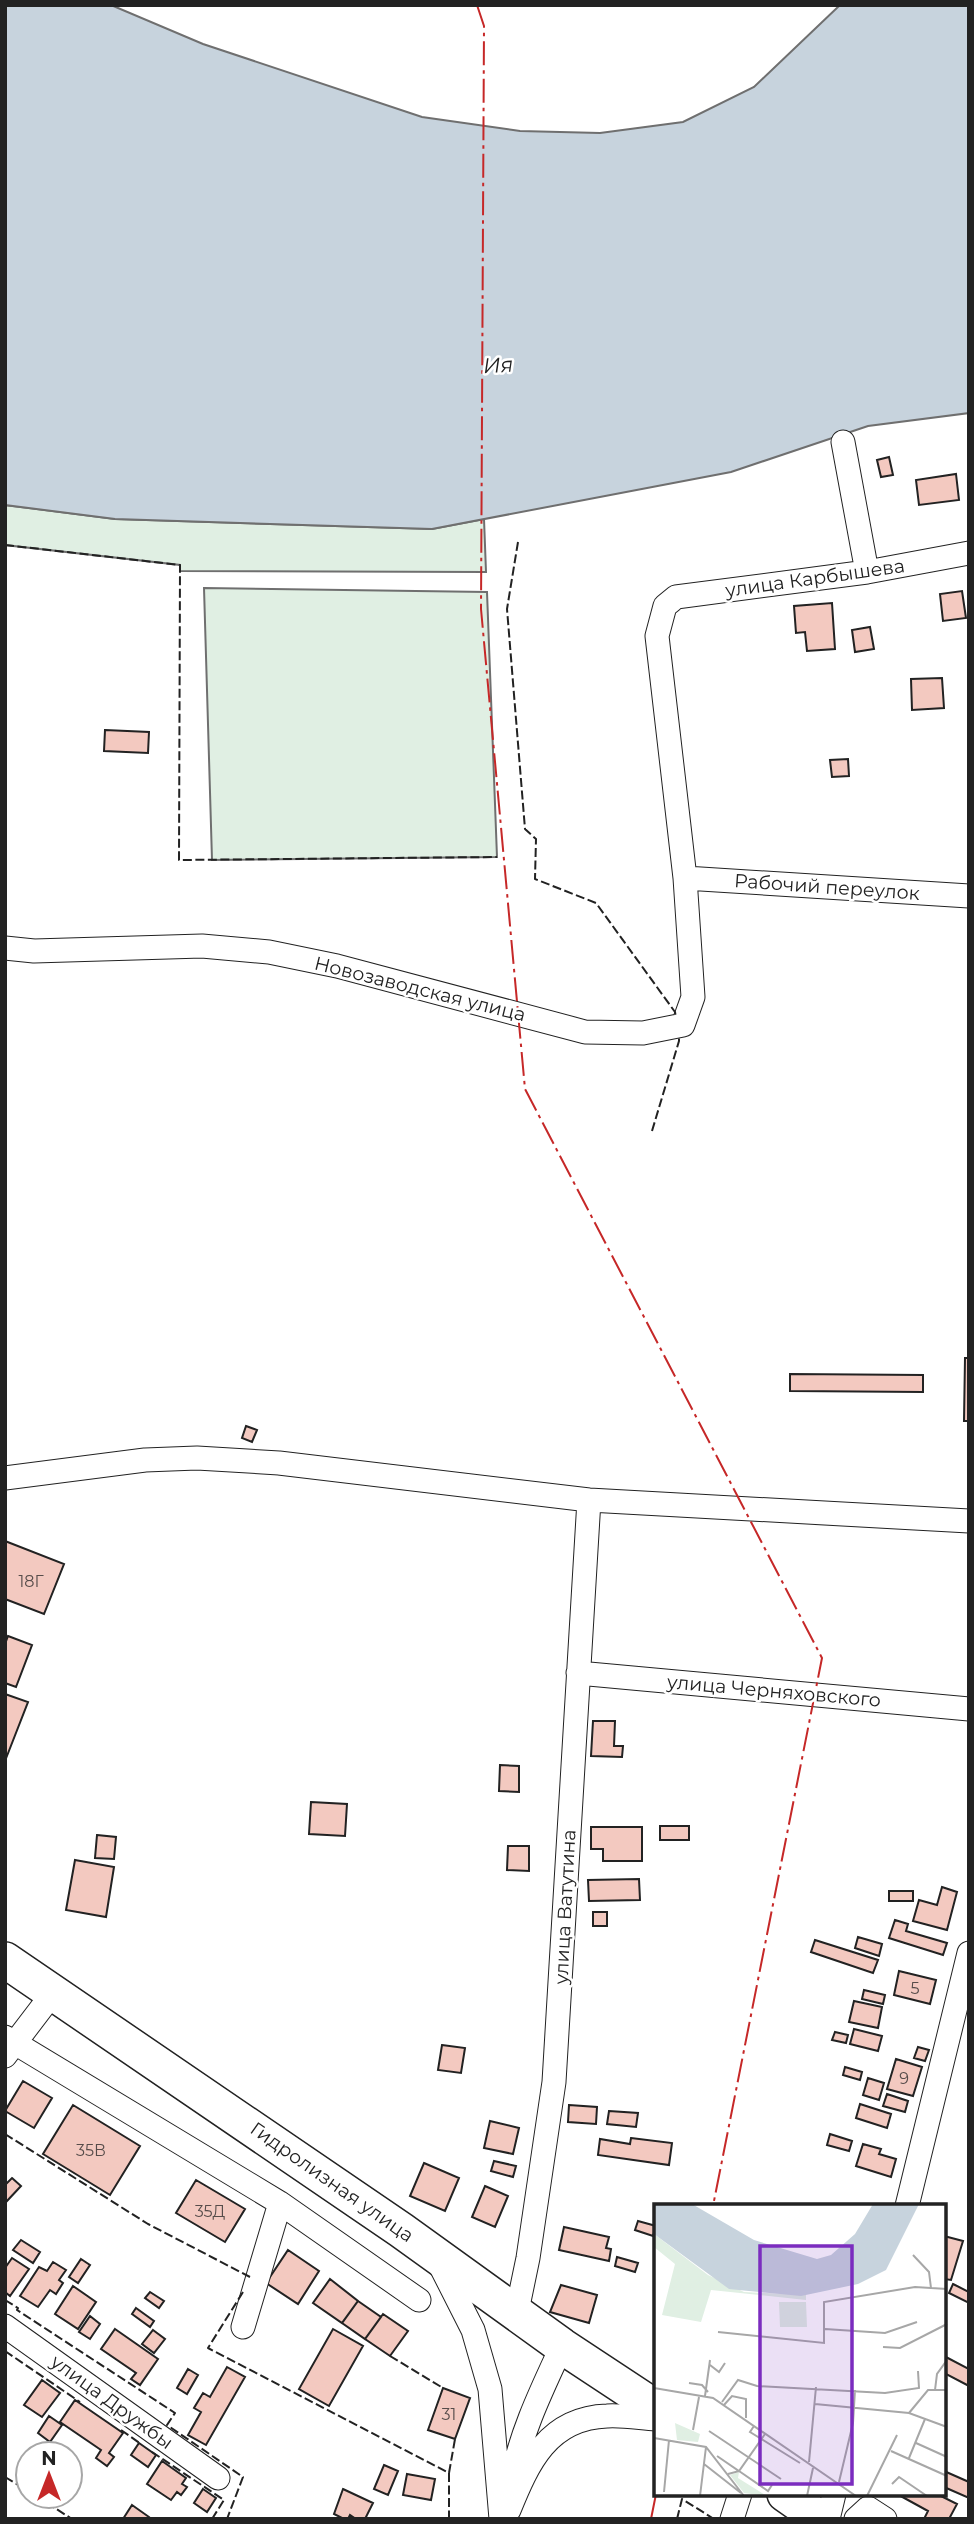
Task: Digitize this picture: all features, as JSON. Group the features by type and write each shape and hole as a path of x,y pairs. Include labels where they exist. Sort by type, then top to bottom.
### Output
{"highway":[{"name":"Гидролизная улица","path":"5,1960 433,2252 562,2346 654,2407"},
{"path":"788,2496 821,2519"}],"street":[{"path":"843,442 867,572"},
{"name":"улица Карбышева","path":"685,878 657,636 664,606 676,597 867,572 969,553"},
{"name":"Рабочий переулок","path":"685,878 969,896"},
{"name":"Новозаводская улица","path":"5,948 34,951 202,946 269,953 337,966 585,1032 643,1033 683,1026 693,997 685,878"},
{"path":"5,1478 145,1460 197,1458 279,1463 589,1500 969,1521"},
{"name":"улица Ватутина","path":"517,2311 528,2258 554,2082 589,1500"},
{"name":"улица Черняховского","path":"578,1672 969,1709"},
{"path":"907,2204 969,1953"},
{"path":"53,1993 8,2046 280,2203 419,2300"},
{"path":"243,2327 280,2203"},
{"path":"433,2252 473,2330 482,2358 490,2389 506,2516"},
{"name":"улица Дружбы","path":"5,2326 218,2478"},
{"path":"506,2516 517,2457 562,2346"},
{"path":"506,2516 524,2473 542,2445 561,2429 581,2421 606,2416 654,2419"},
{"path":"732,2519 739,2496"},
{"path":"828,2519 834,2496"},
{"path":"856,2519 868,2508 885,2519"}],"green space":[{"path":"5,505 115,519 432,529 484,519 486,572 180,571 180,565 5,545"},
{"path":"204,588 487,592 497,857 212,860"}],"water":[{"name":"Ия","path":"5,5 111,5 203,44 422,117 520,131 600,133 683,122 754,87 840,5 969,5 969,413 868,426 731,472 432,529 115,519 5,505"}],"building":[{"path":"889,457 893,475 881,477 877,460"},
{"path":"956,474 959,500 919,505 916,480"},
{"path":"962,591 966,618 943,621 940,594"},
{"path":"832,603 835,649 807,651 805,632 796,633 794,606"},
{"path":"870,627 874,649 855,652 852,630"},
{"path":"942,678 944,708 912,710 911,679"},
{"path":"105,730 149,732 148,753 104,751"},
{"path":"848,759 849,776 832,777 830,760"},
{"path":"965,1358 969,1358 969,1421 964,1421"},
{"path":"790,1374 923,1375 923,1392 790,1391"},
{"path":"246,1426 257,1430 252,1442 242,1438"},
{"path":"5,1541 64,1564 44,1614 5,1599"},
{"path":"8,1636 32,1645 16,1687 5,1683 5,1644"},
{"path":"5,1694 28,1702 5,1761"},
{"path":"593,1721 615,1721 614,1746 623,1746 622,1757 591,1756"},
{"path":"500,1765 519,1766 519,1792 499,1791"},
{"path":"311,1802 347,1804 345,1836 309,1834"},
{"path":"660,1826 689,1826 689,1840 660,1840"},
{"path":"591,1827 642,1827 642,1861 603,1861 603,1849 591,1849"},
{"path":"97,1835 116,1837 114,1859 95,1858"},
{"path":"508,1846 529,1846 529,1871 507,1870"},
{"path":"75,1860 114,1867 106,1917 66,1910"},
{"path":"639,1879 640,1900 589,1901 588,1880"},
{"path":"942,1887 957,1892 947,1930 913,1921 919,1900 937,1905"},
{"path":"889,1891 913,1891 913,1901 889,1901"},
{"path":"593,1912 607,1912 607,1926 593,1926"},
{"path":"895,1920 908,1924 906,1931 947,1943 943,1955 889,1938"},
{"path":"858,1937 882,1944 879,1956 855,1948"},
{"path":"815,1940 878,1960 873,1973 811,1952"},
{"path":"899,1971 936,1980 930,2004 894,1995"},
{"path":"864,1990 885,1995 883,2004 862,1999"},
{"path":"854,2001 882,2007 878,2028 849,2022"},
{"path":"854,2029 882,2036 878,2051 850,2044"},
{"path":"835,2032 848,2035 846,2043 832,2040"},
{"path":"442,2045 465,2048 461,2073 438,2070"},
{"path":"918,2047 929,2050 925,2061 914,2058"},
{"path":"896,2059 922,2067 913,2096 887,2089"},
{"path":"845,2067 862,2072 860,2080 843,2075"},
{"path":"868,2078 884,2083 879,2100 863,2095"},
{"path":"23,2081 52,2098 34,2128 5,2111"},
{"path":"887,2094 908,2101 905,2112 883,2106"},
{"path":"860,2104 891,2114 887,2128 856,2118"},
{"path":"73,2105 140,2146 110,2195 43,2154"},
{"path":"569,2105 597,2107 596,2124 568,2122"},
{"path":"609,2111 638,2113 636,2127 607,2124"},
{"path":"490,2121 519,2128 513,2154 484,2148"},
{"path":"830,2134 852,2141 849,2151 827,2145"},
{"path":"631,2138 672,2143 669,2165 598,2155 600,2139 630,2144"},
{"path":"863,2144 881,2149 879,2154 896,2159 891,2177 856,2166"},
{"path":"494,2161 516,2166 513,2177 491,2171"},
{"path":"424,2163 459,2178 445,2211 410,2196"},
{"path":"12,2178 21,2186 6,2202 5,2185"},
{"path":"196,2180 245,2209 225,2242 176,2213"},
{"path":"485,2186 508,2196 495,2227 472,2217"},
{"path":"638,2221 654,2225 653,2236 635,2230"},
{"path":"564,2227 609,2237 606,2248 611,2249 609,2261 559,2250"},
{"path":"946,2237 963,2241 951,2280 946,2279"},
{"path":"21,2240 40,2252 33,2263 13,2250"},
{"path":"288,2250 319,2271 298,2304 266,2283"},
{"path":"617,2257 638,2263 635,2272 615,2266"},
{"path":"12,2258 29,2269 10,2296 5,2292 5,2268"},
{"path":"81,2259 90,2265 78,2283 69,2277"},
{"path":"53,2262 66,2270 59,2280 63,2283 56,2294 50,2290 38,2307 20,2296 39,2267 47,2271"},
{"path":"330,2279 358,2301 342,2323 313,2303"},
{"path":"953,2284 969,2292 969,2303 949,2293"},
{"path":"561,2285 597,2295 589,2323 550,2312"},
{"path":"73,2286 96,2302 78,2329 55,2314"},
{"path":"150,2292 164,2301 159,2308 145,2298"},
{"path":"358,2301 381,2317 365,2339 342,2323"},
{"path":"136,2308 154,2321 150,2327 132,2314"},
{"path":"383,2314 408,2331 390,2356 365,2339"},
{"path":"90,2316 100,2324 90,2339 79,2332"},
{"path":"115,2329 158,2359 140,2385 131,2379 136,2373 101,2349"},
{"path":"333,2329 363,2346 329,2406 299,2389"},
{"path":"153,2330 165,2339 154,2353 142,2344"},
{"path":"946,2357 969,2369 969,2386 946,2374"},
{"path":"227,2367 245,2377 206,2445 188,2435 201,2412 194,2408 203,2393 210,2397"},
{"path":"188,2369 198,2375 187,2394 177,2388"},
{"path":"42,2380 60,2393 42,2417 24,2405"},
{"path":"443,2388 470,2398 455,2439 428,2430"},
{"path":"75,2400 123,2433 109,2453 114,2457 107,2466 96,2458 101,2450 60,2422"},
{"path":"49,2416 62,2425 51,2440 38,2433"},
{"path":"139,2443 156,2455 148,2467 131,2455"},
{"path":"162,2461 186,2478 182,2484 187,2487 181,2495 177,2492 171,2500 147,2484"},
{"path":"384,2465 398,2471 388,2495 374,2489"},
{"path":"946,2472 969,2482 969,2498 946,2488"},
{"path":"407,2474 435,2479 431,2500 403,2495"},
{"path":"203,2489 216,2498 207,2512 194,2503"},
{"path":"343,2489 373,2503 365,2519 356,2519 350,2515 348,2519 344,2519 334,2514"},
{"path":"901,2496 941,2496 957,2504 949,2519 924,2519 928,2511"},
{"path":"132,2505 149,2517 148,2519 123,2519"}],"fence":[{"path":"518,542 507,609 525,829 536,839 535,879 596,903 675,1012 676,1018"},
{"path":"5,545 180,565 179,860 497,857"},
{"path":"652,1131 679,1035"},
{"path":"5,2134 148,2224 250,2277"},
{"path":"243,2292 208,2348 449,2473 449,2519"},
{"path":"5,2300 175,2413 167,2425 243,2477 227,2519"},
{"path":"5,2351 80,2402"},
{"path":"390,2356 443,2388"},
{"path":"121,2430 141,2444"},
{"path":"449,2473 455,2439"},
{"path":"152,2452 224,2500 212,2519"},
{"path":"5,2477 14,2482"},
{"path":"677,2519 682,2499 714,2519"},
{"path":"58,2510 72,2519"}],"power":[{"path":"477,5 484,26 481,609 525,1089 822,1658 713,2204"},
{"path":"651,2519 656,2496"}]}
